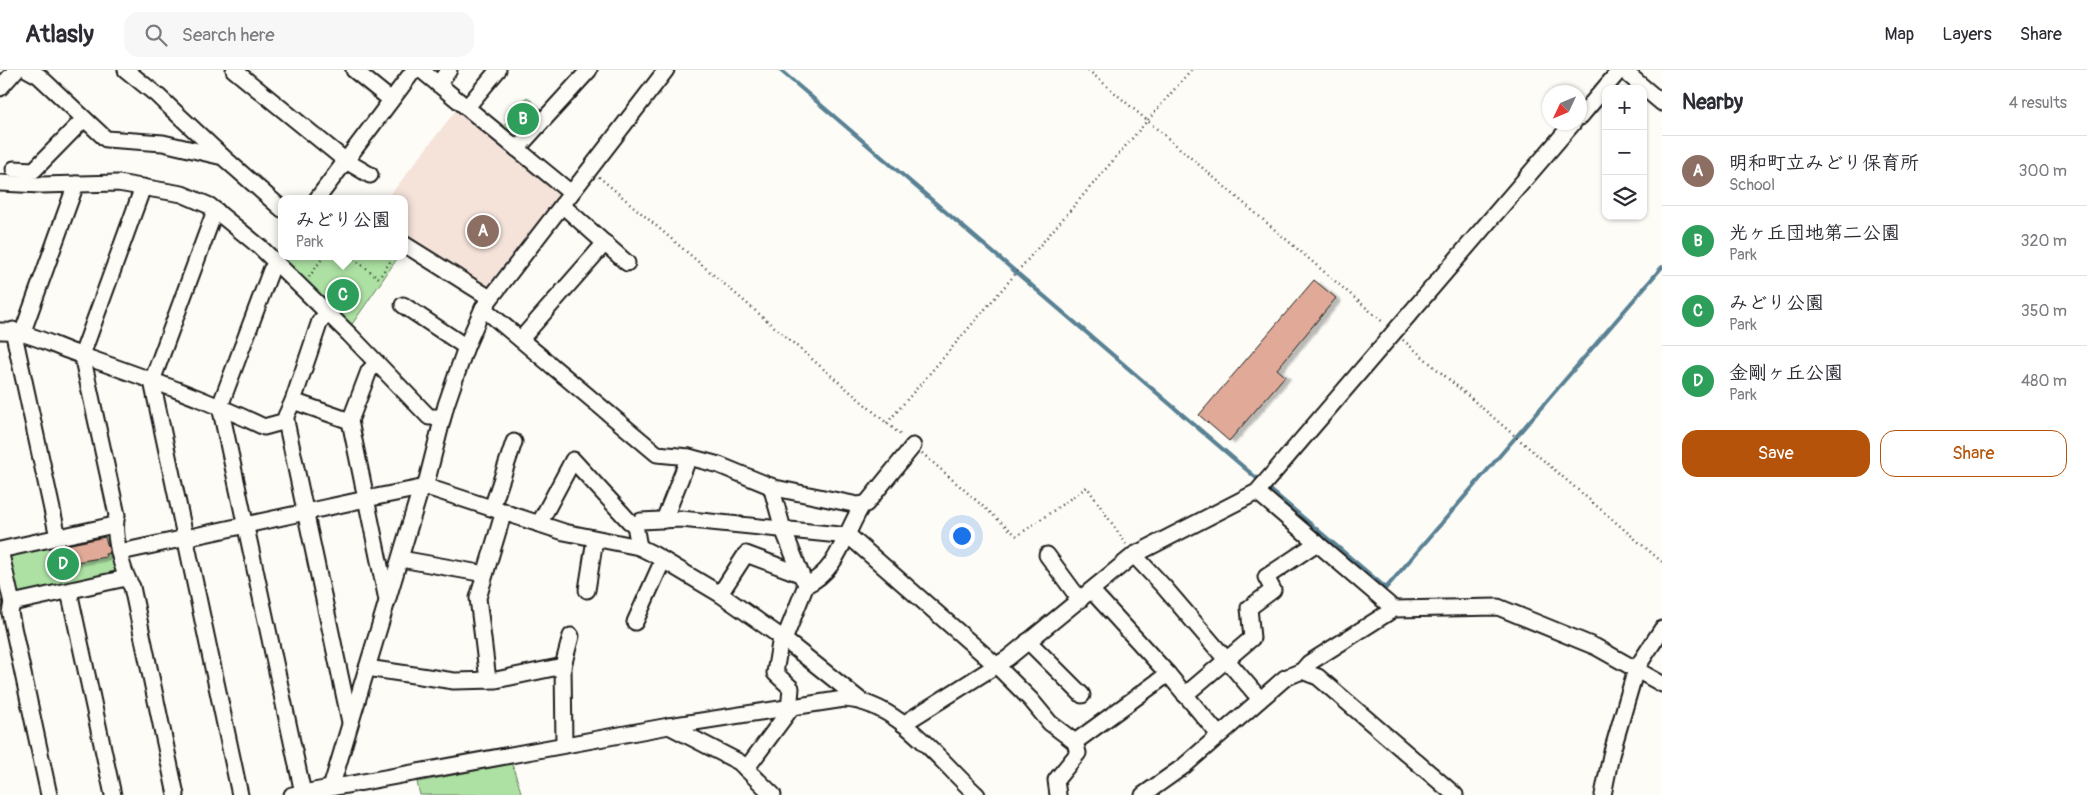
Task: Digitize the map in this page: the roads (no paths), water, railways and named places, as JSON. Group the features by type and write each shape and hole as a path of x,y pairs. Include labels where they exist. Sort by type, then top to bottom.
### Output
{"street":[{"path":"0,88 16,70"},
{"path":"28,70 39,76 106,139 163,143 223,157"},
{"path":"126,70 158,96 278,205"},
{"path":"234,70 346,161 370,174"},
{"path":"354,70 391,100"},
{"path":"324,195 346,161 414,70"},
{"path":"421,70 517,149 566,199 605,243 627,262"},
{"path":"438,84 449,70"},
{"path":"467,107 498,70"},
{"path":"517,149 589,70"},
{"path":"331,788 440,435 443,416 466,347 486,303 666,70"},
{"path":"1587,108 1621,70 1662,103"},
{"path":"14,169 34,170 84,119"},
{"path":"903,724 997,666 1086,596 1134,555 1258,491 1567,130"},
{"path":"0,183 75,188 118,183 143,190 182,194 215,213 300,288 323,317 373,367 429,416 443,416"},
{"path":"58,537 11,332 75,188"},
{"path":"143,190 82,355 116,515 114,525 126,578 132,587 176,795"},
{"path":"215,213 152,381 240,795"},
{"path":"521,339 605,243"},
{"path":"408,247 486,303 521,339 657,454 689,457 719,465 771,486 858,505 866,504 913,446"},
{"path":"274,267 220,406 299,794 669,726 790,706 844,699 860,700"},
{"path":"403,305 466,347"},
{"path":"323,317 286,416 286,421 350,723"},
{"path":"11,332 82,355 220,406 264,427 286,421"},
{"path":"373,367 350,421 388,602"},
{"path":"293,401 350,421"},
{"path":"488,680 478,598 514,442"},
{"path":"664,520 689,457"},
{"path":"539,524 572,460 629,522 635,525"},
{"path":"746,769 789,711 791,688 775,673 783,639 803,579 783,529 771,486"},
{"path":"121,552 423,488 564,532 639,547 720,594 783,639 860,700 888,712 977,795"},
{"path":"1258,491 1394,609"},
{"path":"720,594 741,558 746,554 803,579 815,581 842,548 862,504"},
{"path":"635,525 641,521 681,519 849,536 997,666 1031,700 1050,723 1076,742 1078,753 1056,780 1058,795"},
{"path":"49,795 10,613 12,603 3,577 0,549 114,525"},
{"path":"635,525 639,547"},
{"path":"587,590 595,538"},
{"path":"1185,695 1252,638 1249,608 1273,590 1266,578 1317,543"},
{"path":"1047,555 1086,596 1168,674 1219,735"},
{"path":"1134,555 1260,699"},
{"path":"401,559 485,574"},
{"path":"635,622 663,560"},
{"path":"12,603 126,578"},
{"path":"69,591 113,795"},
{"path":"1143,795 1184,766 1285,678 1302,671 1309,663 1394,609 1498,607 1596,647 1662,684"},
{"path":"1602,795 1611,755 1636,669 1662,630"},
{"path":"564,744 563,666 571,636"},
{"path":"1028,641 1082,695"},
{"path":"368,668 454,681 488,680 563,666"},
{"path":"1302,671 1318,677 1454,795"},
{"path":"1076,742 1168,674"},
{"path":"669,726 740,762 773,795"}],"waterway":[{"path":"780,70 1261,482"},
{"path":"1267,487 1386,588 1662,267"}],"place":[{"name":"光ヶ丘団地第二公園","path":"523,119"},
{"name":"明和町立みどり保育所","path":"483,231"},
{"name":"みどり公園","path":"343,295"},
{"name":"金剛ヶ丘公園","path":"63,564"}]}
